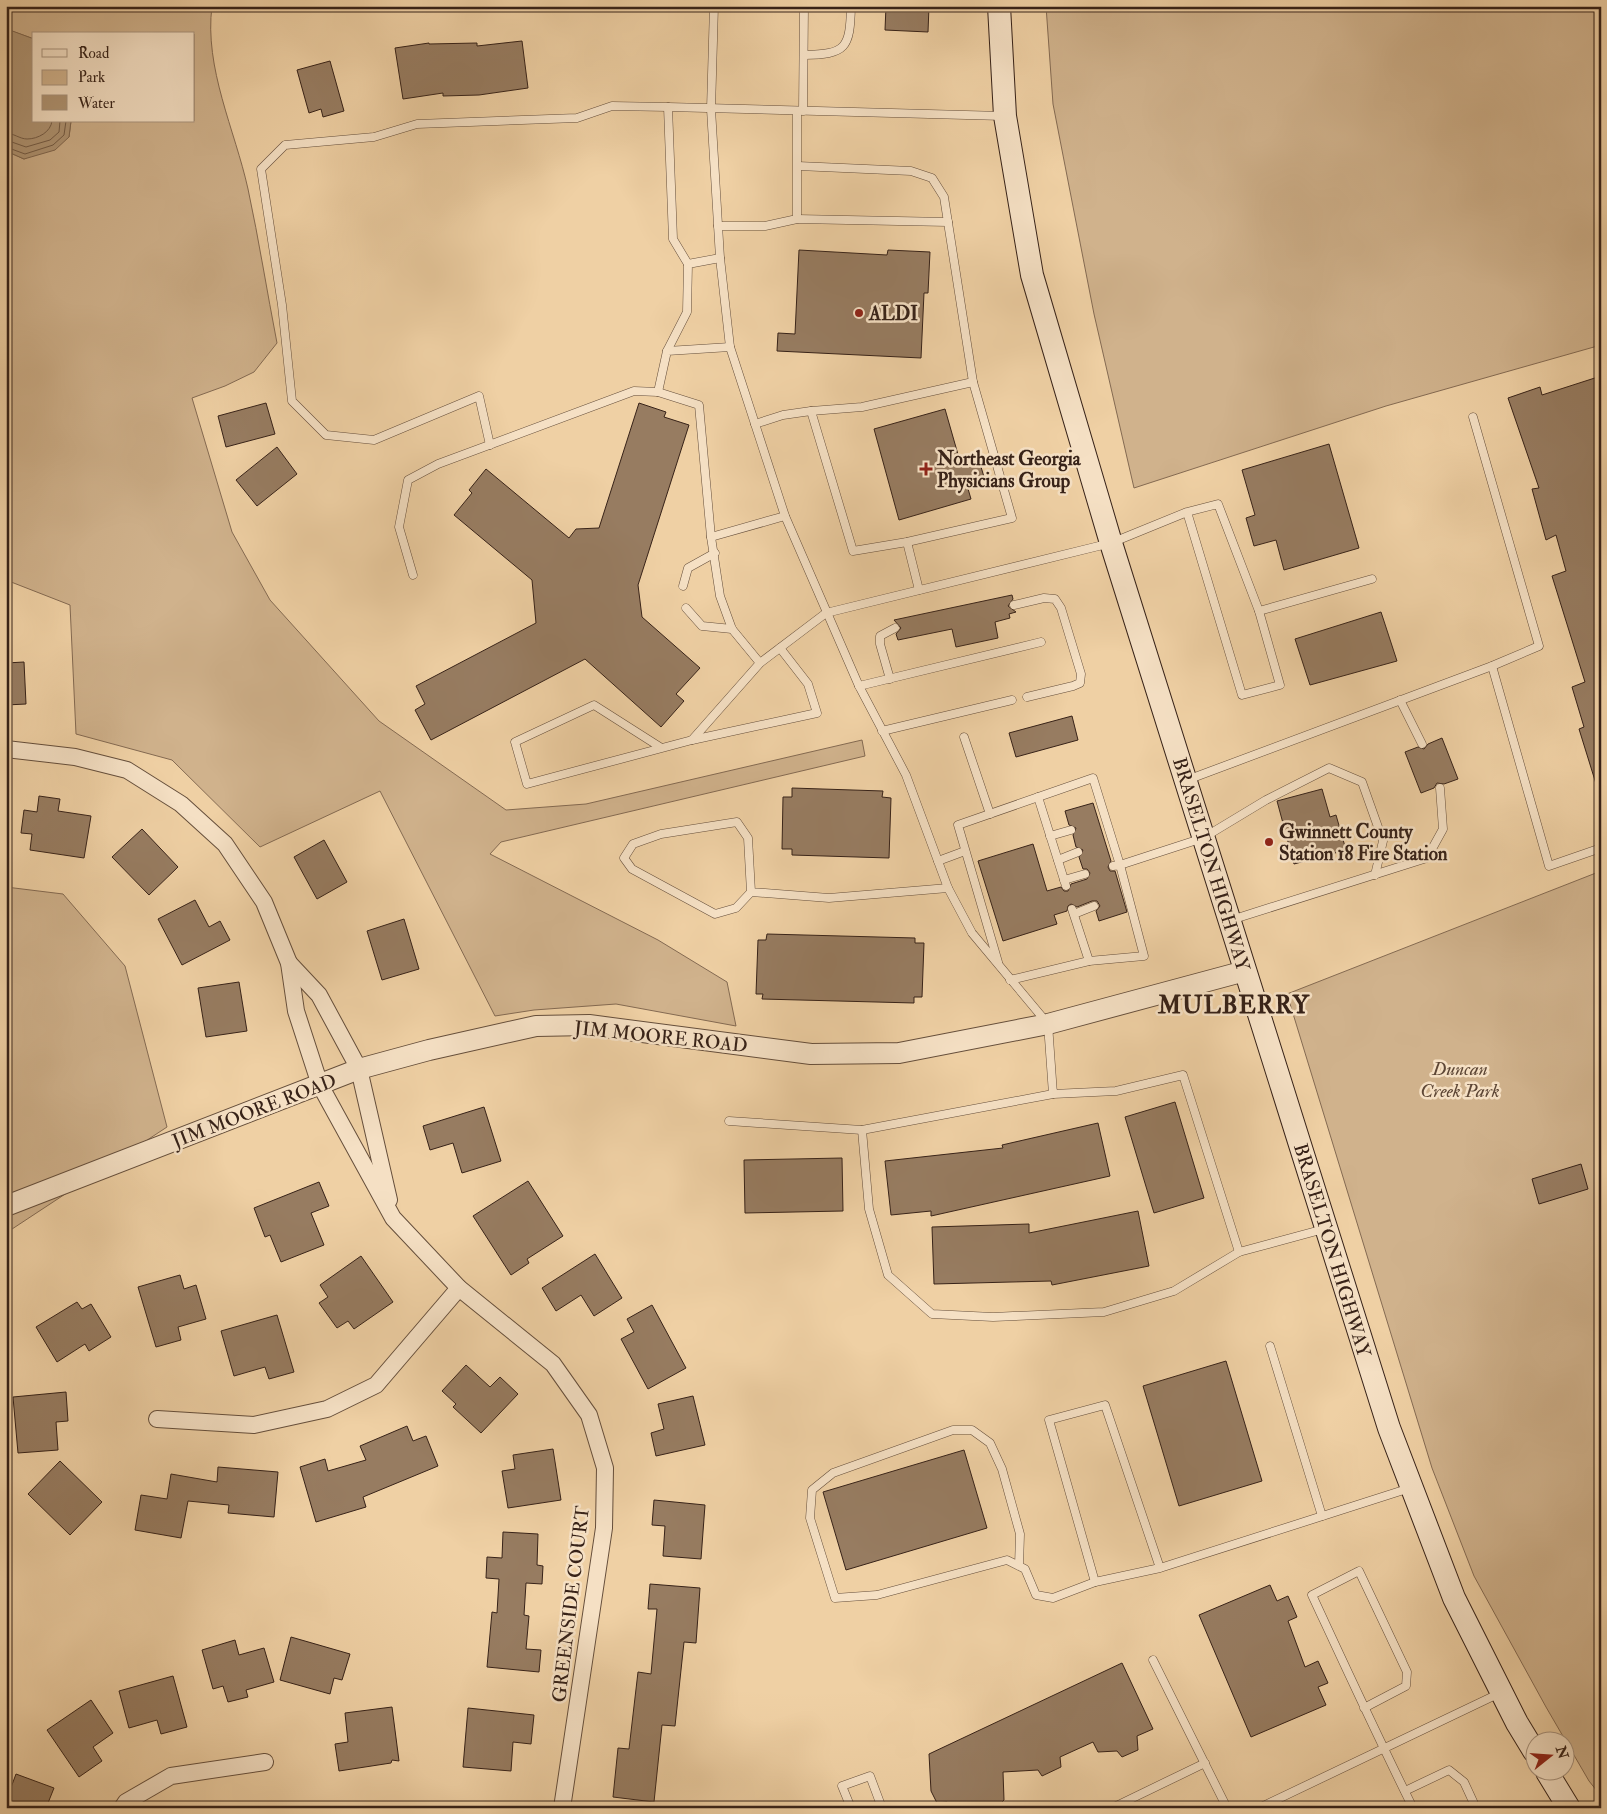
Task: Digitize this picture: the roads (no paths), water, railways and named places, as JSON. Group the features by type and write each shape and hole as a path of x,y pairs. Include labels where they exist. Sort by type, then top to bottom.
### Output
{"main road":[{"name":"BRASELTON HIGHWAY","path":"999,6 1006,116 1032,275 1111,543 1389,1428 1454,1598 1524,1733"},
{"path":"1553,1782 1569,1808"}],"street":[{"path":"6,749 75,756 127,770 181,804 225,844 264,902 289,963 319,995 359,1069 393,1218"},
{"name":"GREENSIDE COURT","path":"289,963 296,1011 320,1085 393,1218 459,1288 553,1364 589,1415 605,1468 604,1528 562,1808"},
{"name":"JIM MOORE ROAD","path":"6,1206 359,1069 429,1050 536,1026 589,1025 811,1054 899,1053 1048,1024 1245,971"},
{"path":"157,1419 254,1426 327,1410 376,1385 459,1288"},
{"path":"122,1808 126,1802 171,1776 265,1762"}],"lane":[{"path":"714,6 711,109 720,258 730,347 785,516 859,686 906,775 948,888 972,933 1048,1024 1053,1094"},
{"path":"797,219 800,111 804,55 804,6"},
{"path":"804,55 830,54 844,47 851,33 851,6"},
{"path":"490,445 479,396 374,440 326,435 292,401 282,305 261,169 285,145 374,137 417,124 577,118 612,106 1006,116"},
{"path":"658,392 667,351 687,312 688,264 673,239 668,107"},
{"path":"798,166 911,171 932,178 944,197 974,382 1012,518 907,542 853,551 810,411"},
{"path":"718,226 765,226 797,219 948,222"},
{"path":"688,264 720,258"},
{"path":"667,351 730,347"},
{"path":"754,424 783,415 862,407 974,382"},
{"path":"412,575 399,527 408,480 438,464 634,391 658,392 699,405 711,537 720,596 732,629 760,663"},
{"path":"1185,780 1492,666 1539,646 1473,417"},
{"path":"692,740 760,663 826,613 1111,543 1187,512 1218,504 1259,611 1280,685 1242,695 1187,512"},
{"path":"711,537 785,516"},
{"path":"907,542 919,590"},
{"path":"683,586 688,568 715,554"},
{"path":"1259,611 1372,579"},
{"path":"1014,605 1044,598 1055,599 1060,608 1081,674 1080,683 1073,686 1027,697"},
{"path":"686,608 702,626 732,629"},
{"path":"890,679 880,644 880,636 895,628"},
{"path":"859,686 1041,642"},
{"path":"660,747 594,705 515,742 526,784 660,747 817,713 808,684 780,648"},
{"path":"1492,666 1549,866 1601,848"},
{"path":"882,731 1012,700"},
{"path":"1400,700 1422,744"},
{"path":"964,737 990,814"},
{"path":"1117,866 1203,838 1266,800 1329,768 1362,782 1383,841 1375,875"},
{"path":"999,967 958,825 1093,778 1102,820 1144,956 1089,961 1010,980"},
{"path":"1230,920 1427,858 1443,829 1440,788"},
{"path":"1038,797 1065,883 1084,874"},
{"path":"737,822 748,838 751,892 736,908 715,914 632,869 624,858 633,844 661,834 737,822"},
{"path":"1050,836 1071,830"},
{"path":"938,861 965,851"},
{"path":"1058,860 1078,852"},
{"path":"751,892 829,898 948,888"},
{"path":"1089,961 1073,911 1094,906"},
{"path":"729,1121 862,1130 1053,1094 1116,1092 1183,1075 1239,1252"},
{"path":"862,1130 869,1208 888,1275 932,1314 993,1317 1104,1312 1174,1291 1239,1252 1326,1228"},
{"path":"1270,1346 1322,1516"},
{"path":"1095,1582 1049,1420 1105,1405 1160,1568"},
{"path":"1019,1566 1020,1534 1002,1470 990,1443 972,1430 954,1430 841,1469 832,1473 812,1490 810,1518 835,1598 877,1595 1007,1560 1019,1566 1025,1568 1036,1595 1053,1598 1095,1582 1160,1568 1412,1488"},
{"path":"1364,1708 1406,1686 1407,1672 1359,1571 1312,1595 1364,1708 1383,1749 1413,1808"},
{"path":"1153,1660 1227,1808"},
{"path":"1259,1808 1502,1692"},
{"path":"1112,1808 1205,1763"},
{"path":"1404,1791 1449,1770 1464,1782 1476,1808"},
{"path":"851,1808 842,1786 870,1776 882,1808"}],"water":[{"path":"7,29 32,38 32,122 71,122 69,137 55,150 24,159 6,151"}],"place":[{"name":"ALDI","path":"859,313"},
{"name":"Northeast Georgia Physicians Group","path":"926,469"},
{"name":"Gwinnett County Station 18 Fire Station","path":"1269,842"}],"district":[{"name":"MULBERRY","path":"1234,1005"}],"park label":[{"name":"Duncan Creek Park","path":"1460,1079"}]}
